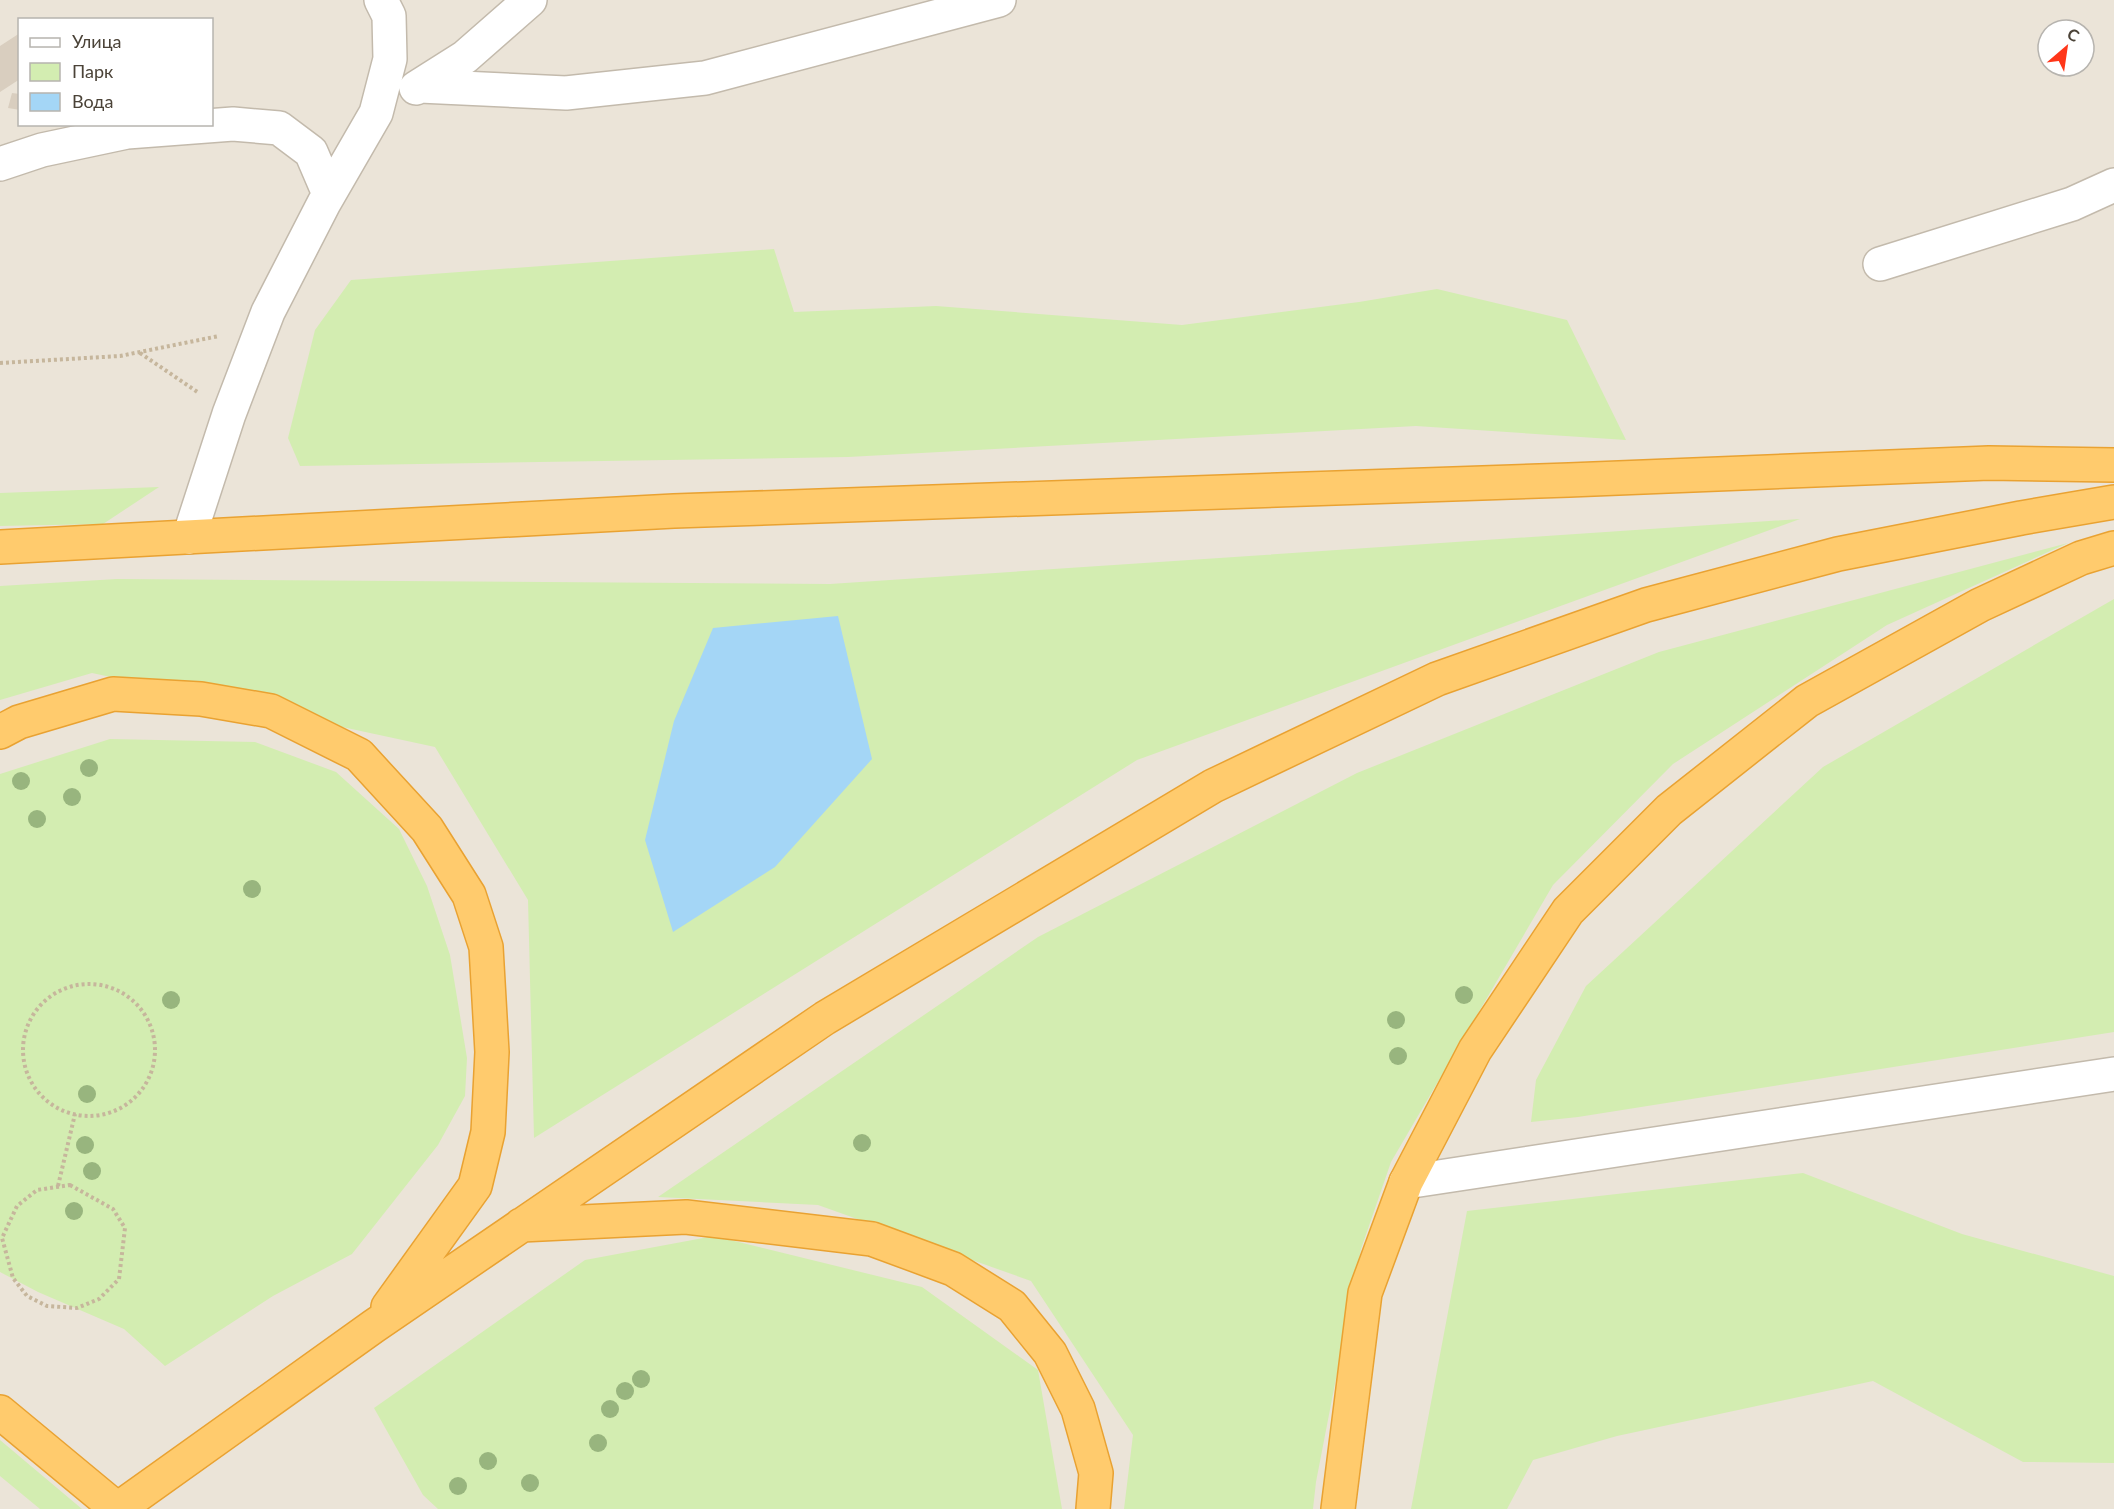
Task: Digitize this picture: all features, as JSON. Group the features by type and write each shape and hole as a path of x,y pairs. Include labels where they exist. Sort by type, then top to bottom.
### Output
{"highway":[{"path":"0,548 698,510 1557,480 1989,462 2114,465"},
{"path":"0,1412 117,1509 374,1326 825,1017 1203,792 1437,679 1646,605 1838,554 2114,502"},
{"path":"1338,1509 1365,1293 1406,1182 1475,1050 1568,911 1669,810 1808,701 1980,605 2081,558 2114,548"},
{"path":"0,732 19,722 113,694 201,699 271,711 359,755 427,829 469,895 486,947 492,1052 488,1132 475,1186 374,1326"},
{"path":"521,1225 686,1217 872,1239 953,1269 1012,1306 1050,1353 1078,1409 1096,1473 1093,1509"}],"street":[{"path":"376,113 465,57 530,0"},
{"path":"420,86 566,93 705,78 999,0"},
{"path":"189,537 229,414 261,328 330,194 376,113 390,59 390,5"},
{"path":"213,126 233,124 279,128 311,152 330,194"},
{"path":"0,164 42,150 127,132 206,126"},
{"path":"1880,264 2072,204 2114,185"},
{"path":"1406,1182 2114,1074"}],"path":[{"path":"0,363 120,356 261,328"},
{"path":"140,352 229,414"},
{"path":"79,984 101,984 121,992 139,1006 151,1024 156,1046 153,1068 144,1088 128,1104 108,1113 86,1116 75,1114 65,1112 46,1101 32,1084 24,1064 22,1042 28,1021 41,1003 58,990 79,984"},
{"path":"58,1186 75,1114"},
{"path":"70,1185 113,1209 125,1228 119,1279 99,1299 78,1308 47,1306 27,1296 13,1278 2,1239 17,1206 37,1190 58,1186 70,1185"}],"shaded area":[{"path":"0,0 2114,0 2114,1509 0,1509"}],"green space":[{"path":"774,249 794,312 936,306 1182,325 1359,302 1437,289 1567,320 1626,440 1416,426 848,457 300,466 288,438 315,330 351,280"},
{"path":"159,487 103,524 0,526 0,493"},
{"path":"1800,519 1137,760 534,1138 528,900 435,747 92,673 0,700 0,586 117,579 830,584"},
{"path":"2068,543 1887,625 1673,764 1553,885 1391,1162 1361,1249 1316,1482 1313,1509 1124,1509 1133,1435 1031,1281 818,1205 658,1197 1038,937 1357,773 1659,652"},
{"path":"2114,599 2114,1032 1578,1117 1531,1122 1536,1080 1586,986 1823,767"},
{"path":"110,739 255,742 336,772 399,829 427,886 450,955 467,1058 465,1096 438,1145 352,1254 273,1296 165,1366 124,1329 38,1292 0,1272 0,774"},
{"path":"1803,1173 1962,1234 2114,1276 2114,1463 2023,1462 1873,1381 1617,1436 1533,1460 1507,1509 1411,1509 1467,1211"},
{"path":"714,1236 922,1287 1038,1370 1062,1509 438,1509 423,1495 374,1408 585,1260"},
{"path":"0,1440 82,1509 40,1509 0,1476"}],"water":[{"path":"838,616 872,759 775,867 673,932 645,840 674,721 713,628"}],"building":[{"path":"18,34 18,80 0,92 0,46"},
{"path":"12,93 18,94 18,110 8,108"}]}
